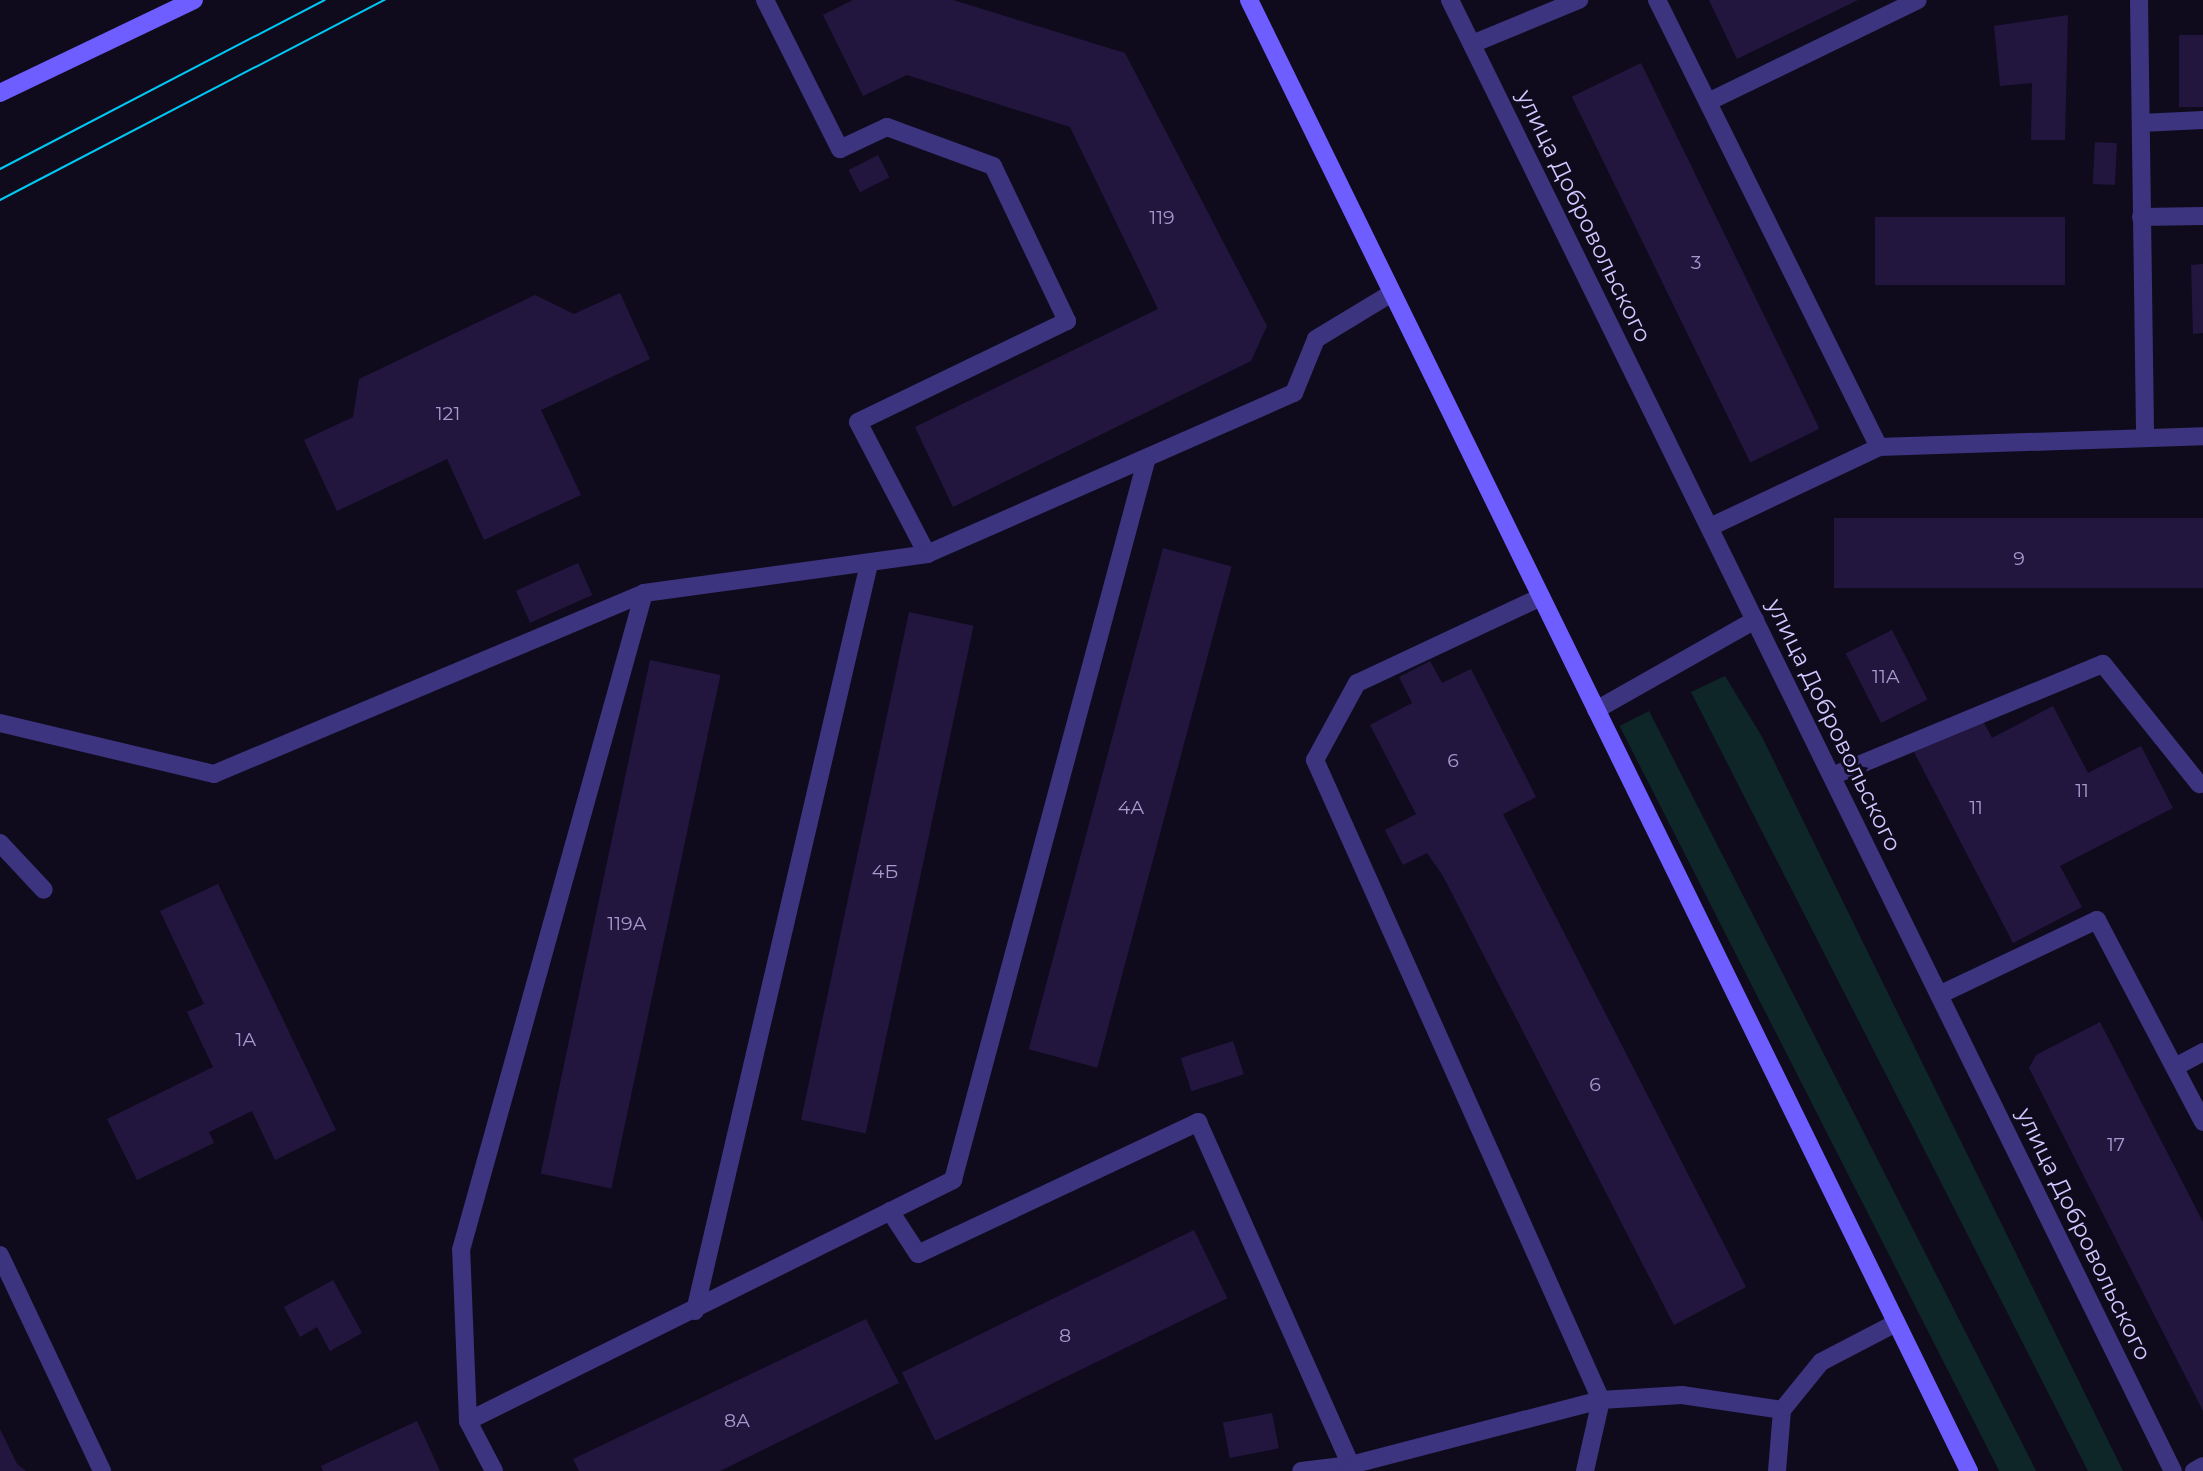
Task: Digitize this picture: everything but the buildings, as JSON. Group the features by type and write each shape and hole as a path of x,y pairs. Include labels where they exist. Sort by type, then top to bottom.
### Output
{"main road":[{"path":"0,93 194,0"},
{"path":"1249,0 1969,1471"}],"street":[{"path":"765,0 840,149 887,127 993,166 1067,321 858,422 927,554"},
{"name":"улица Добровольского","path":"1450,0 2173,1471"},
{"path":"1472,44 1579,0"},
{"path":"1657,0 1879,447"},
{"path":"1708,102 1918,0"},
{"path":"2139,0 2145,438"},
{"path":"2141,123 2203,120"},
{"path":"2141,217 2203,216"},
{"path":"0,723 214,774 643,593 927,554 1146,461 1294,393 1316,339 1392,292"},
{"path":"1710,527 1879,447 2203,436"},
{"path":"468,1421 695,1311 953,1180 1146,461"},
{"path":"695,1311 869,564"},
{"path":"494,1471 468,1421 461,1250 643,593"},
{"path":"1541,597 1357,683 1315,760 1601,1400 1585,1471"},
{"path":"1596,710 1755,621"},
{"path":"1832,776 2103,664 2199,784"},
{"path":"0,843 44,890"},
{"path":"1940,995 2097,919 2203,1122"},
{"path":"2175,1067 2203,1052"},
{"path":"890,1211 918,1254 1198,1122 1350,1468"},
{"path":"0,1255 102,1471"},
{"path":"1777,1471 1782,1410 1821,1362 1896,1323"},
{"path":"1301,1471 1350,1468 1601,1400 1682,1395 1782,1410"},
{"path":"2194,1471 2203,1466"}],"green space":[{"path":"1725,676 1761,735 2123,1471 2088,1471 1691,692"},
{"path":"1649,711 2036,1471 1999,1471 1620,726"}],"tram line":[{"path":"0,169 325,0"},
{"path":"0,200 385,0"}]}
